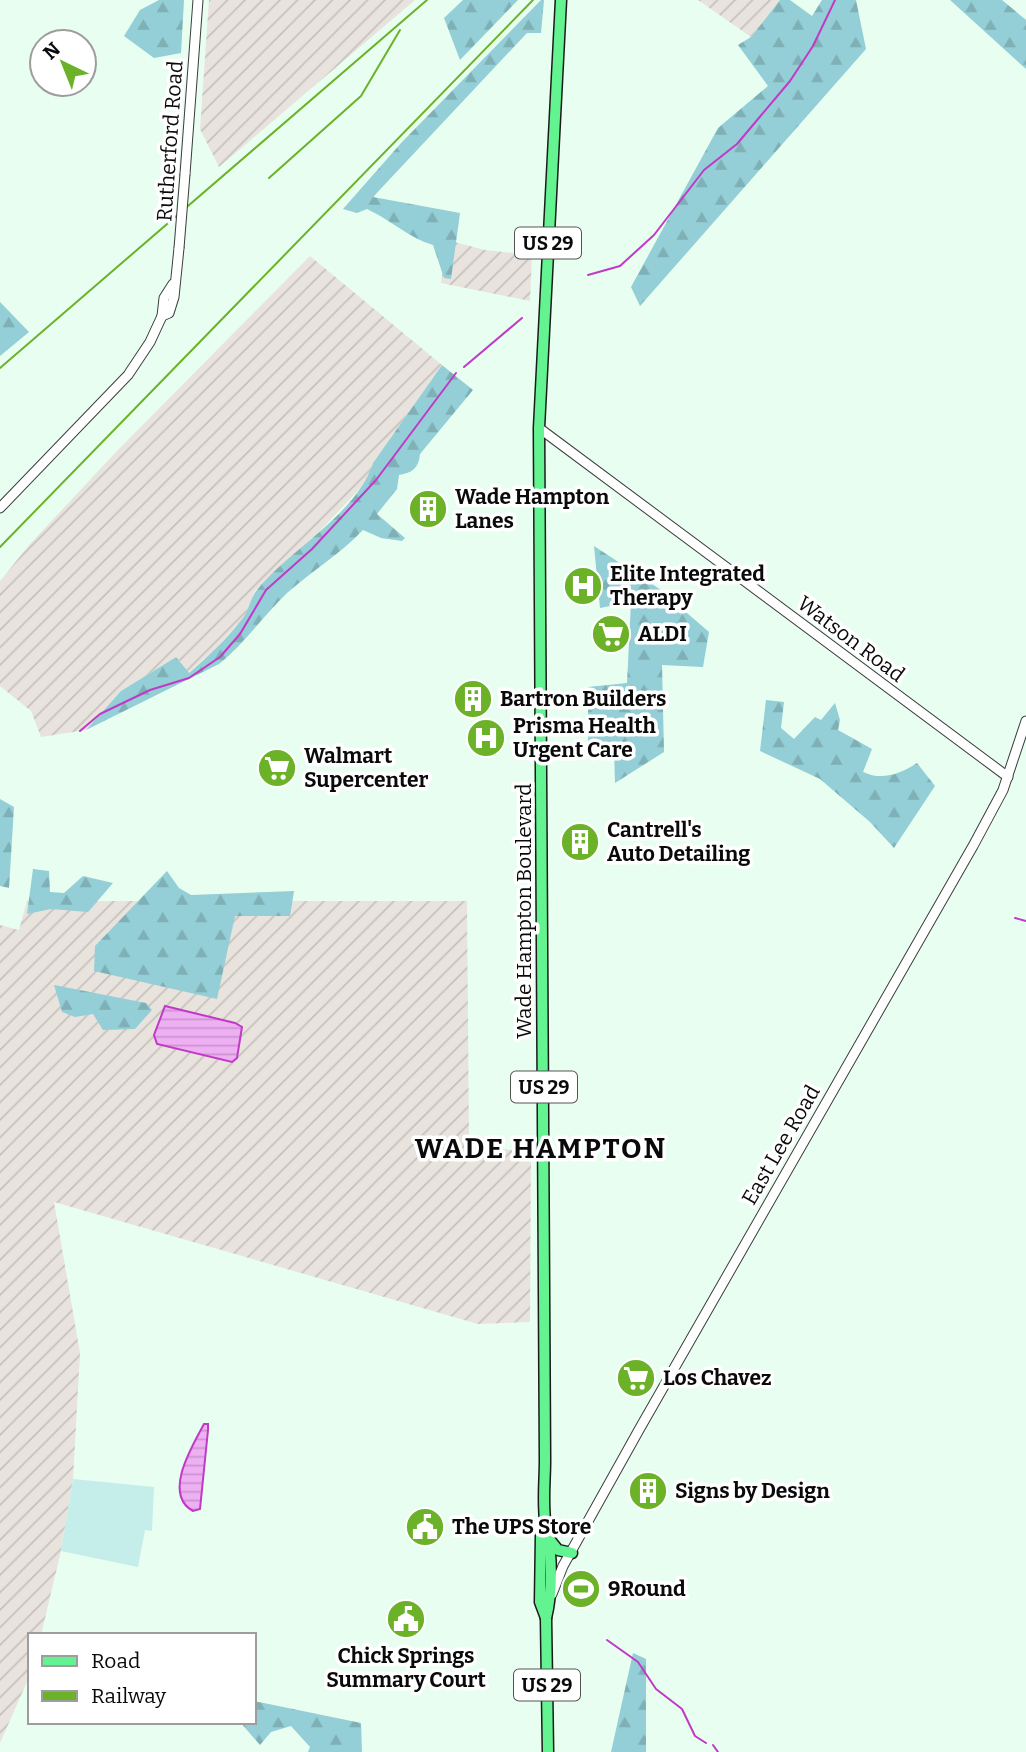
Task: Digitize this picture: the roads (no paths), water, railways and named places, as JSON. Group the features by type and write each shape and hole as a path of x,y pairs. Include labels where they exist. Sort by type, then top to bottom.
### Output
{"main road":[{"name":"Wade Hampton Boulevard","path":"546,1618 540,1602 548,1535 539,428 561,0"},
{"path":"548,1535 558,1550 572,1553"},
{"name":"Wade Hampton Boulevard","path":"545,1562 550,1602 546,1618 548,1752"}],"street":[{"name":"Rutherford Road","path":"0,508 117,388 145,350 162,316 164,298 173,284 179,248 198,0"},
{"name":"Watson Road","path":"539,428 1008,778"},
{"name":"East Lee Road","path":"550,1602 563,1566 973,846 1008,778 1026,721"},
{"path":"545,1562 572,1553"}],"waterway":[{"path":"588,275 620,266 654,235 704,170 737,144 790,81 813,46 835,0"},
{"path":"464,367 522,318"},
{"path":"80,731 100,714 150,690 189,678 220,657 240,634 266,590 312,549 376,480 456,373"},
{"path":"1015,918 1026,921"},
{"path":"607,1640 638,1662 656,1689 682,1709 695,1736 706,1743"},
{"path":"713,1745 718,1752"}],"railway":[{"path":"0,368 427,0"},
{"path":"0,547 533,0"},
{"path":"269,178 361,96 400,30"}],"place":[{"name":"Wade Hampton Lanes","path":"428,509"},
{"name":"Elite Integrated Therapy","path":"583,586"},
{"name":"ALDI","path":"611,634"},
{"name":"Bartron Builders","path":"473,699"},
{"name":"Prisma Health Urgent Care","path":"486,738"},
{"name":"Walmart Supercenter","path":"277,768"},
{"name":"Cantrell's Auto Detailing","path":"580,842"},
{"name":"Los Chavez","path":"636,1378"},
{"name":"Signs by Design","path":"648,1491"},
{"name":"The UPS Store","path":"425,1527"},
{"name":"9Round","path":"581,1589"},
{"name":"Chick Springs Summary Court","path":"406,1619"}],"district":[{"name":"WADE HAMPTON","path":"541,1148"}]}
